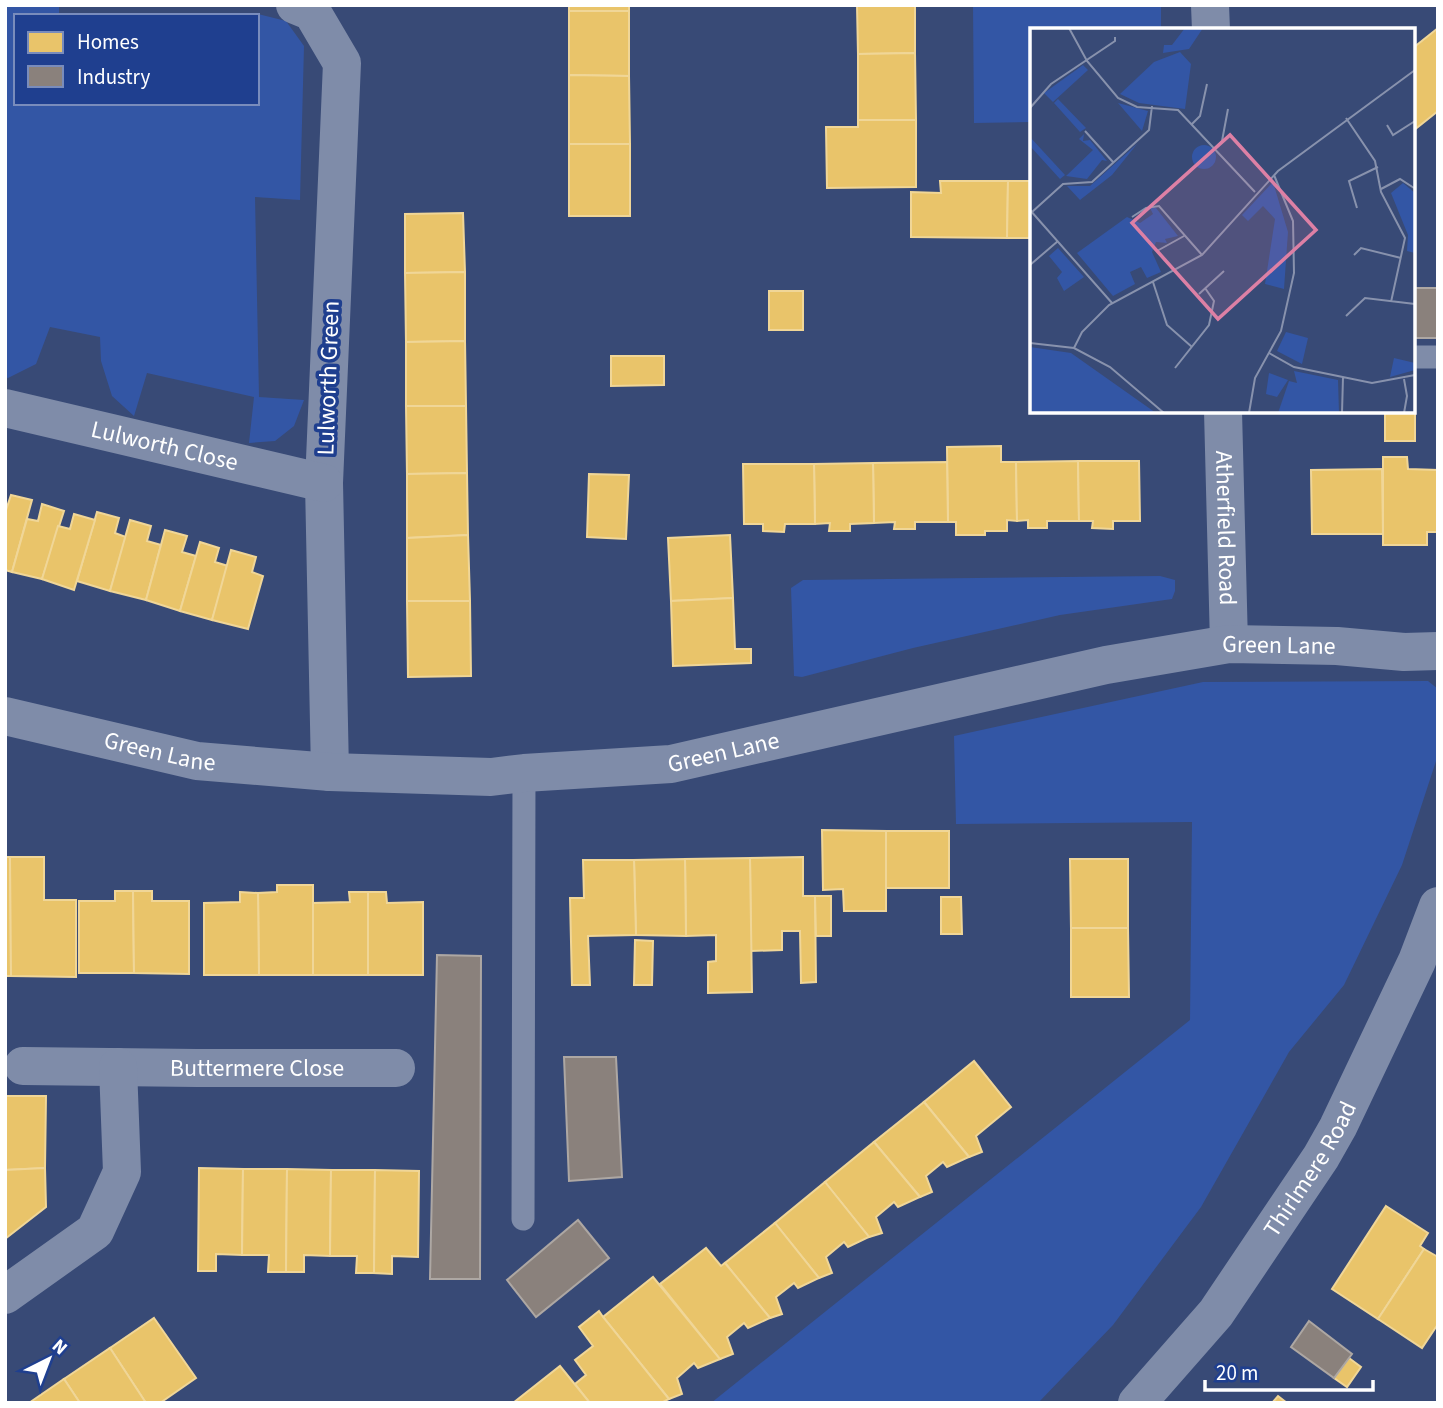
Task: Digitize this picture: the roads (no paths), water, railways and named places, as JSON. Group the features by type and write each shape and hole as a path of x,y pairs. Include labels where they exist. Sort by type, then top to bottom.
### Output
{"street":[{"name":"Lulworth Green","path":"295,5 312,12 342,63 324,483 330,772"},
{"path":"1210,5 1211,28"},
{"name":"Lulworth Close","path":"5,408 324,483"},
{"name":"Atherfield Road","path":"1223,413 1229,644"},
{"name":"Green Lane","path":"5,716 197,761 330,772 491,777 671,764 1107,665 1229,644 1336,646 1404,652 1438,651"},
{"name":"Thirlmere Road","path":"1137,1403 1216,1313 1321,1157 1417,961 1438,906"},
{"name":"Buttermere Close","path":"23,1066 397,1068"},
{"path":"5,1295 94,1231 122,1172 118,1068"}],"lane":[{"path":"1415,357 1438,357"},
{"path":"523,1219 524,774"}]}
